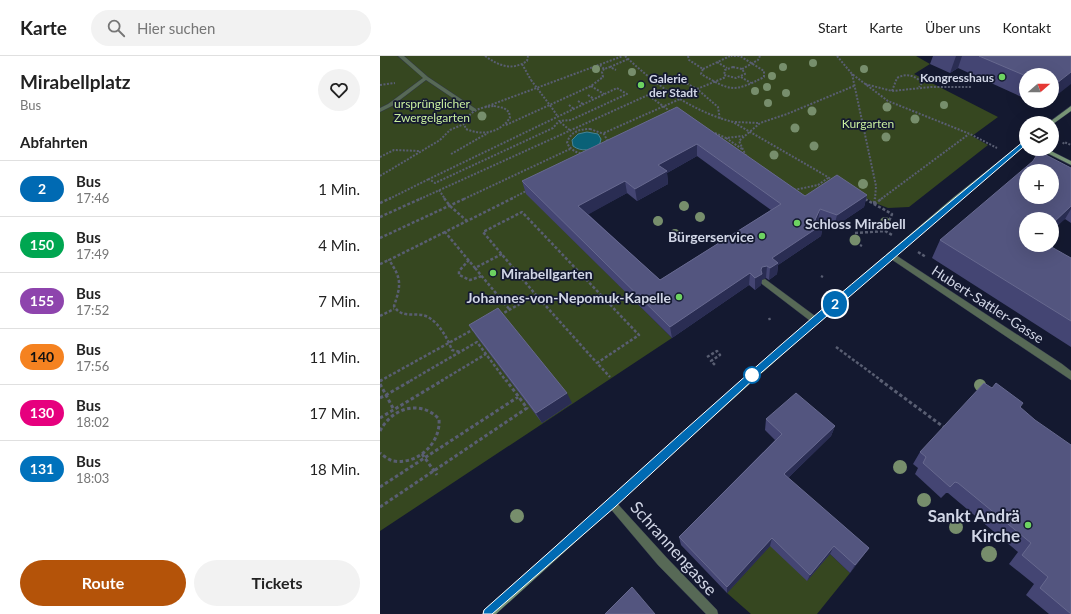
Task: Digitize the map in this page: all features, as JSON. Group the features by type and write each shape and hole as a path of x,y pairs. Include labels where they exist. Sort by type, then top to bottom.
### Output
{"street":[{"path":"401,56 426,78 474,110"},
{"path":"380,110 390,105 426,78"},
{"path":"1059,117 1071,108"},
{"path":"488,614 612,504 752,375 891,255 1019,148"},
{"path":"1056,156 1071,163"},
{"name":"Hubert-Sattler-Gasse","path":"891,255 1059,366 1071,376"},
{"path":"766,282 816,321"},
{"name":"Schrannengasse","path":"612,504 662,561 713,614"}],"path":[{"path":"485,56 506,67 513,67 522,64 527,61 528,56"},
{"path":"490,132 472,132 466,128 464,124 466,117 474,110 624,56 658,83 708,115 720,120 733,122 751,124 760,123 787,114 854,86"},
{"path":"688,56 690,60 703,69"},
{"path":"731,56 740,56 764,71 764,77 737,90 728,90 701,74 703,69 731,56"},
{"path":"742,69 759,59 760,56"},
{"path":"837,56 852,74 888,101 970,134 994,147"},
{"path":"604,69 628,59"},
{"path":"697,89 726,77 736,78 745,74 742,69 736,67 727,68 717,62"},
{"path":"522,64 531,80 552,108 559,121 574,133"},
{"path":"600,65 604,69"},
{"path":"610,67 616,70"},
{"path":"726,77 723,73 727,68"},
{"path":"451,154 490,132 591,86 603,77 602,72 604,69"},
{"path":"852,74 876,186 874,204"},
{"path":"892,91 897,78 904,75 913,76 920,80 922,85 918,88"},
{"path":"658,83 675,77 697,89 718,107 720,120"},
{"path":"741,77 751,83"},
{"path":"864,84 892,91 918,88 972,87"},
{"path":"591,86 604,94"},
{"path":"380,203 429,179 574,109 583,104 617,88 627,94 571,120 559,121 553,128 435,183 429,179"},
{"path":"588,95 594,99"},
{"path":"380,218 648,95 672,113"},
{"path":"604,134 680,98"},
{"path":"578,101 583,104"},
{"path":"569,105 574,109"},
{"path":"483,107 494,106 504,108 510,112 510,118 506,125"},
{"path":"733,122 835,182"},
{"path":"748,158 739,141 760,123"},
{"path":"380,176 440,140 450,130 464,124"},
{"path":"590,129 604,134 607,140 594,152 581,153 570,149 566,143 574,133 590,129"},
{"path":"711,132 726,138 742,149"},
{"path":"874,204 970,134"},
{"path":"726,138 743,136"},
{"path":"1064,142 1071,146"},
{"path":"380,238 570,149"},
{"path":"380,157 394,150 421,151"},
{"path":"789,190 818,186 828,178"},
{"path":"439,190 450,206 467,221"},
{"path":"380,264 530,190"},
{"path":"855,233 885,231 892,214 861,197"},
{"path":"597,363 639,335 522,212 483,232 536,295 597,363 610,377"},
{"path":"445,232 510,310"},
{"path":"475,268 502,254"},
{"path":"389,260 400,274 401,281 394,309"},
{"path":"469,260 459,270 459,275 463,279 469,280 482,276"},
{"path":"496,317 536,295"},
{"path":"380,316 394,309"},
{"path":"394,309 402,314 420,314 427,316 434,322 449,342 452,350 460,352"},
{"path":"396,413 380,382 476,328"},
{"path":"380,398 477,342 527,408 380,507"},
{"path":"836,347 945,428"},
{"path":"707,358 717,351 720,354 711,361 716,366"},
{"path":"380,418 486,354"},
{"path":"380,487 518,397"},
{"path":"380,431 388,420 396,413 407,408 417,406 426,408 434,412 439,419 440,427 437,437 431,446 422,454 402,461 393,461 385,458 380,452"},
{"path":"422,454 437,475"}],"green space":[{"name":"Mirabellgarten","path":"380,56 916,56 930,64 914,74 998,117 972,136 988,145 909,207 888,208 875,203 840,184 803,208 678,119 527,194 672,338 380,531"},
{"path":"770,546 830,554 850,573 817,614 751,614 727,593"}],"water":[{"path":"587,132 598,134 601,139 600,143 594,148 586,150 573,146 572,140 578,134"}],"building":[{"path":"979,56 1071,56 1071,72 1059,81 1059,68 1019,68 1019,73"},
{"name":"Schloss Mirabell","path":"677,107 805,196 837,175 867,195 837,215 820,209 815,220 823,224 772,258 778,263 770,268 767,266 762,267 762,274 755,278 750,273 670,327 522,181","holes":["697,144 781,204 660,280 578,206 625,181 635,189 667,171 658,165"]},
{"path":"1036,156 1048,156 1071,168 1071,206 1059,217 1059,212 1019,212 1019,252 1059,251 1071,258 1071,321 940,240 1019,173 1019,204 1059,204 1059,164 1029,164"},
{"path":"498,308 567,393 536,413 469,325"},
{"name":"Sankt Andrä Kirche","path":"984,383 992,388 996,383 1023,403 1020,407 1035,420 1071,445 1071,614 1040,588 1048,577 1022,555 1031,543 958,483 955,482 950,487 923,463 926,457 920,452"},
{"path":"796,393 835,426 784,474 869,548 855,565 834,546 810,575 772,538 727,587 679,537 782,434 766,419"},
{"path":"632,587 655,614 605,614"}],"bus line":[{"name":"2","path":"488,614 612,504 752,375 898,249 1019,148"}],"place":[{"name":"Kongresshaus","path":"1002,77"},
{"name":"Galerie der Stadt","path":"641,85"},
{"name":"Schloss Mirabell","path":"797,223"},
{"name":"Bürgerservice","path":"762,236"},
{"name":"Mirabellgarten","path":"493,273"},
{"name":"Johannes-von-Nepomuk-Kapelle","path":"679,297"},
{"name":"Sankt Andrä Kirche","path":"1028,525"}],"park label":[{"name":"ursprünglicher Zwergelgarten","path":"432,110"},
{"name":"Kurgarten","path":"868,123"}]}
